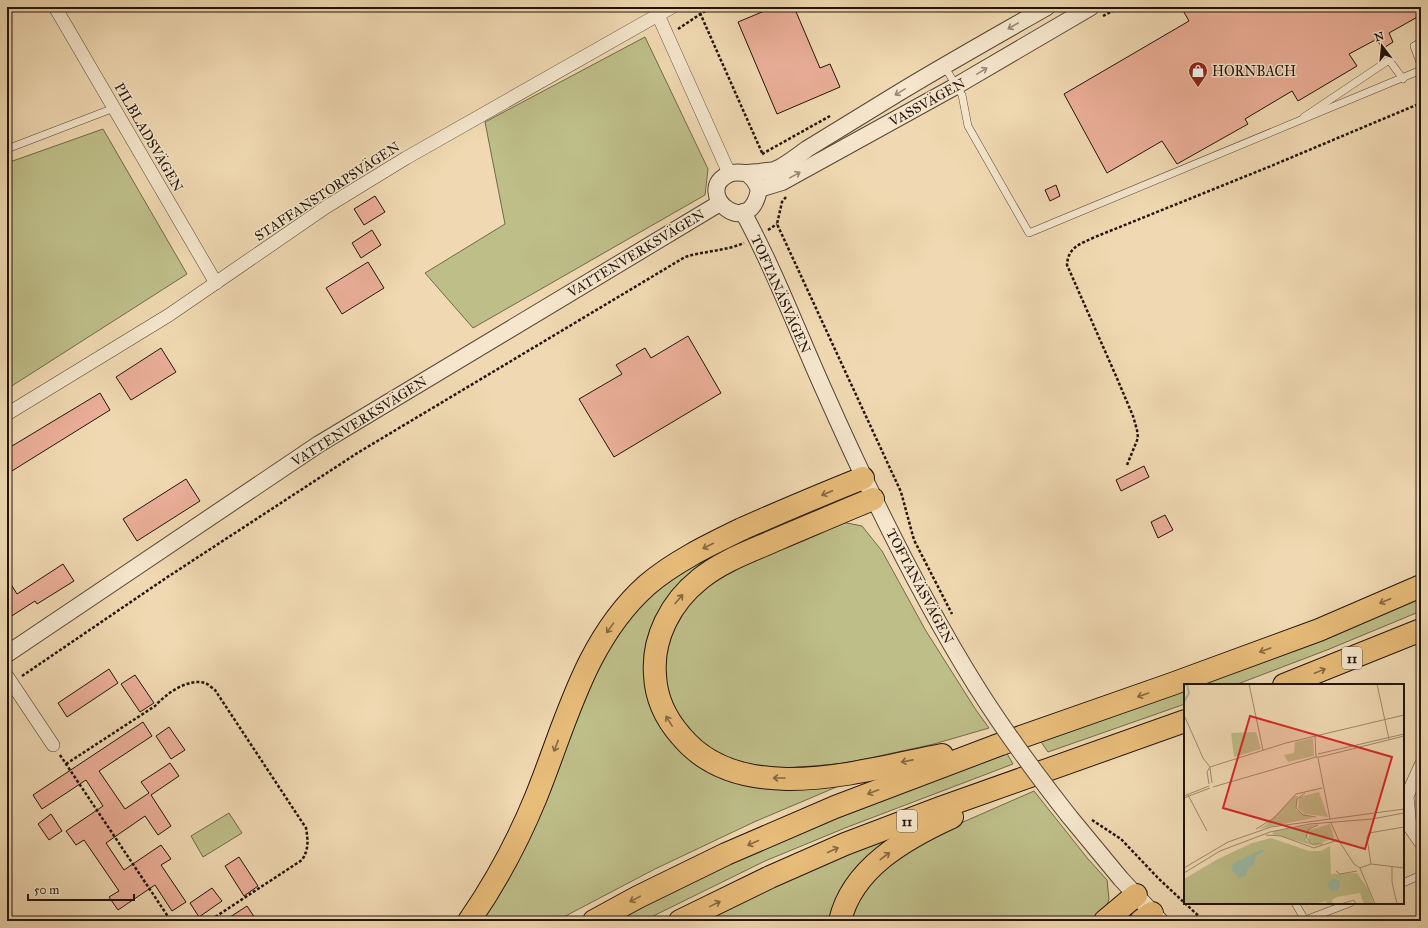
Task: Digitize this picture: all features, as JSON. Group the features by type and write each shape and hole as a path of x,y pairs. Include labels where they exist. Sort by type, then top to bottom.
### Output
{"highway":[{"path":"469,921 494,883 517,840 537,796 580,682 596,649 619,615 634,598 648,584 664,572 702,549 761,521 863,478"},
{"path":"873,499 720,565 700,579 686,592 673,606 663,627 657,646 654,666 655,683 665,715 683,740 702,757 714,764 738,772 774,778 820,777 842,774 1001,744"},
{"path":"594,921 638,897 720,858 835,807 1001,744 1172,684 1312,632 1421,586"},
{"name":"11","path":"1286,684 1421,630"},
{"name":"11","path":"680,921 770,877 845,844 1184,721"},
{"path":"840,921 842,911 858,882 871,867 902,844 946,820 979,805 1070,769 1140,737"},
{"path":"1106,921 1136,895"}],"street":[{"name":"PILBLADSVÄGEN","path":"55,7 216,283"},
{"name":"STAFFANSTORPSVÄGEN","path":"7,414 168,315 326,207 406,158 672,7"},
{"name":"VASSVÄGEN","path":"747,173 775,170 900,92 1047,7"},
{"name":"VASSVÄGEN","path":"759,190 782,182 956,86 1091,7"},
{"path":"658,15 729,173"},
{"path":"729,173 747,173 754,180 759,190 755,204 744,212 735,213 728,211 720,202 717,194 719,184 729,173"},
{"name":"VATTENVERKSVÄGEN","path":"7,654 319,444 720,202"},
{"name":"TOFTANÄSVÄGEN","path":"744,212 757,237 873,499 912,574 976,686 1022,755 1069,816 1136,895 1151,918"},
{"path":"9,680 53,745"},
{"path":"1421,765 1405,795 1410,826 1421,843"}],"lane":[{"path":"1421,42 1414,46 1421,65"},
{"path":"1291,125 1389,60 1403,79"},
{"path":"944,66 962,95 968,126 1029,233 1403,79 1421,70"},
{"path":"7,149 114,108"},
{"path":"1404,883 1421,875"},
{"path":"1296,904 1305,920 1347,904"}],"path":[{"path":"668,36 711,7"},
{"path":"700,13 762,154 775,170"},
{"path":"1127,465 1138,438 1133,416 1067,265 1067,256 1076,246 1095,237 1271,166 1421,103"},
{"path":"9,680 359,452 678,261 699,252 738,245 757,237 777,224 900,492 914,540 953,614"},
{"path":"171,921 168,919 66,764 155,706 164,697 182,686 192,683 205,683 215,690 306,828 308,841 306,853 302,860 209,921"},
{"path":"1088,817 1121,839 1159,879 1184,902"},
{"path":"1186,904 1204,921"}],"green space":[{"path":"645,37 708,169 705,195 473,328 425,273 505,224 485,122"},
{"path":"103,129 187,274 7,389 7,163"},
{"path":"798,513 801,521 660,610 658,720 676,748 704,769 853,780 754,822 655,869 556,921 478,921 592,674 635,608 679,570"},
{"path":"842,522 862,526 882,551 926,631 989,728 934,744 837,764 786,768 757,766 724,757 693,736 670,702 665,678 665,653 669,637 684,609 718,576"},
{"path":"1421,592 1421,611 1327,650 1238,684 1192,684"},
{"path":"1184,687 1184,704 1048,752 1039,739"},
{"path":"1005,750 1013,764 845,828 765,861 643,921 610,921 762,846"},
{"path":"1034,791 1088,859 1107,880 1109,899 1105,911 1093,921 849,921 853,908 878,872 938,833"},
{"path":"229,813 242,833 203,857 191,836"},
{"path":"921,824 833,921 696,921 779,882"}],"building":[{"path":"774,7 794,7 820,68 830,64 840,87 777,114 738,22"},
{"name":"HORNBACH","path":"1181,7 1421,7 1421,15 1389,33 1393,42 1382,49 1377,39 1349,54 1357,66 1298,101 1292,91 1245,119 1248,124 1177,164 1162,141 1107,173 1064,94 1189,21"},
{"path":"1056,185 1060,196 1050,201 1045,190"},
{"path":"375,196 385,212 364,225 354,209"},
{"path":"372,230 381,245 361,258 352,243"},
{"path":"368,262 384,288 342,314 326,288"},
{"path":"688,336 721,393 614,457 579,399 622,374 616,365 645,348 651,358"},
{"path":"161,348 176,372 131,400 116,377"},
{"path":"100,393 110,410 7,474 7,449"},
{"path":"1144,466 1149,477 1121,491 1116,480"},
{"path":"186,479 200,501 137,541 123,519"},
{"path":"1165,515 1173,530 1158,538 1151,522"},
{"path":"63,564 74,581 37,604 35,601 7,619 7,578 17,594"},
{"path":"109,669 118,683 67,717 58,703"},
{"path":"135,675 154,703 140,712 121,684"},
{"path":"143,722 152,736 99,771 125,809 149,793 141,782 170,763 179,776 151,795 171,826 158,835 145,816 106,843 124,870 161,845 171,859 161,865 186,902 172,911 155,885 118,910 109,897 119,891 84,840 76,845 66,831 103,806 86,780 42,809 33,795"},
{"path":"169,727 185,750 171,759 156,736"},
{"path":"51,814 62,831 49,840 38,824"},
{"path":"239,857 258,886 244,896 225,866"},
{"path":"212,888 222,901 199,917 190,903"},
{"path":"247,906 257,921 224,921"}],"place":[{"name":"HORNBACH","path":"1198,88"}]}
